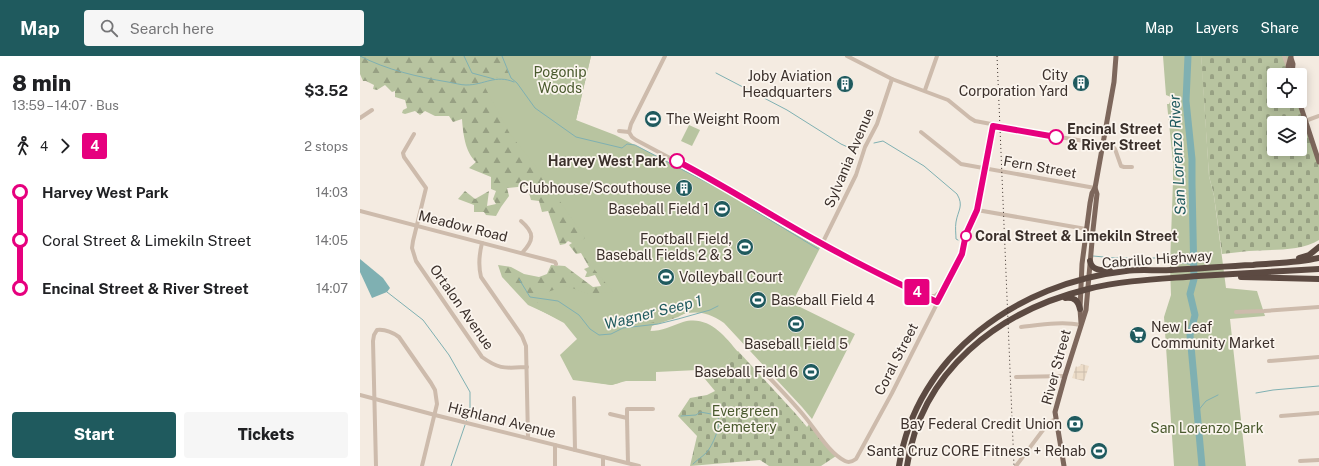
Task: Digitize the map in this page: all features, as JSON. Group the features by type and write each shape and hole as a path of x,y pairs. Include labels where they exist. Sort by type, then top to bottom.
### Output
{"highway":[{"path":"1250,265 1304,257 1311,254 1319,247"},
{"name":"Cabrillo Highway","path":"899,466 906,434 918,404 934,376 955,352 986,326 1013,308 1049,291 1089,277 1118,272 1213,268 1319,258"},
{"path":"1090,261 1095,268 1118,272"},
{"name":"Cabrillo Highway","path":"907,466 912,441 921,415 934,390 951,368 971,348 1020,315 1080,291 1118,283 1213,275 1319,269"},
{"path":"1213,275 1319,279"},
{"path":"1057,299 1074,298 1080,309"}],"main road":[{"name":"River Street","path":"1081,324 1080,291 1086,229 1114,82 1116,56"},
{"path":"1288,68 1291,57"},
{"path":"1291,57 1292,68"},
{"path":"1307,127 1319,162"},
{"name":"River Street","path":"1064,466 1055,412 1085,314 1097,194 1095,188"}],"street":[{"path":"665,56 629,128 629,132 632,137 732,191 822,244 937,302"},
{"path":"847,56 892,79 925,90 948,100 975,122 1111,145 1114,147 1121,166 1132,167"},
{"path":"925,90 937,56"},
{"path":"1284,56 1288,68"},
{"name":"Sylvania Avenue","path":"822,244 856,175 865,146 876,124 892,79"},
{"path":"360,118 372,110"},
{"path":"1307,120 1319,116"},
{"name":"Coral Street","path":"761,369 805,416 829,447 840,458 846,462 850,462 858,456 962,254 966,234 977,210 993,126"},
{"path":"619,131 629,132"},
{"name":"Fern Street","path":"921,132 961,164 1095,188"},
{"name":"Ortalon Avenue","path":"414,134 403,153 404,157 426,188 412,248 416,261 482,357 492,364 503,368 527,367"},
{"path":"977,210 1086,229"},
{"name":"Meadow Road","path":"360,211 522,253 530,242 532,236 530,230 522,221"},
{"path":"482,243 479,262 481,277 522,336 526,346 528,438"},
{"path":"522,253 555,262 556,264"},
{"path":"924,295 931,297 935,296 944,288"},
{"path":"1236,312 1319,307"},
{"path":"1021,327 1039,324 1081,324"},
{"path":"376,466 374,335 377,330 385,330 399,337 427,377 434,390 436,398 435,415 422,466"},
{"path":"1269,361 1319,357"},
{"path":"1016,377 1065,376"},
{"name":"Highland Avenue","path":"360,395 639,466"},
{"path":"574,398 575,450"},
{"path":"628,463 627,409 652,409"},
{"path":"1281,416 1319,412"},
{"path":"610,414 627,418"},
{"path":"1016,466 1049,422 1056,419"},
{"path":"555,445 555,466"},
{"path":"603,457 603,466"},
{"path":"1300,461 1319,460"}],"green space":[{"name":"Pogonip Woods","path":"360,56 591,56 576,120 691,310 678,317 652,326 649,336 698,369 655,371 625,379 612,385 575,379 580,340 565,322 528,305 502,277 498,265 511,267 524,274 539,277 547,274 551,265 565,266 593,287 601,286 595,275 585,277 587,272 584,269 589,267 581,253 576,254 569,245 572,243 568,241 565,244 560,245 548,211 542,212 539,201 531,200 527,186 507,188 509,196 496,216 486,215 484,212 474,212 474,205 458,199 465,191 475,199 489,191 487,206 496,204 493,199 496,191 491,189 491,177 469,168 476,162 472,158 467,148 462,119 453,122 449,116 435,116 425,111 420,115 415,111 405,114 402,113 403,110 407,108 405,100 395,97 395,91 392,92 385,85 377,90 373,89 374,85 363,81 360,74"},
{"name":"Harvey West Park","path":"503,56 591,56 576,120 615,135 692,174 820,248 792,303 855,334 812,419 724,323 704,313 687,313 650,323 650,331 663,329 683,322 700,321 715,328 721,333 738,352 705,379 698,370 656,372 656,381 626,381 611,385 573,380 560,355 577,339 564,323 538,309 538,293 541,294 566,286 590,294 613,292 576,245 585,238 540,172 510,134 480,78 507,77 509,75"},
{"name":"San Lorenzo Park","path":"1163,56 1201,56 1209,176 1214,196 1226,288 1257,291 1265,316 1230,319 1246,466 1174,466 1164,317 1171,295 1170,266 1173,162 1167,104 1169,104 1171,97 1166,95"},
{"path":"1201,56 1288,56 1291,68 1267,68 1267,108 1302,108 1305,116 1267,116 1267,156 1307,156 1307,124 1319,163 1319,240 1311,244 1294,248 1222,254 1214,196 1209,176"},
{"path":"689,125 700,130 692,146 681,141"},
{"name":"Evergreen Cemetery","path":"738,351 807,427 810,423 836,456 821,466 769,466 760,460 690,466 697,436 678,416 690,398 707,395 715,391 705,379"}],"shaded area":[{"path":"1081,364 1089,366 1084,381 1072,378 1076,366 1080,366"}],"water":[{"path":"360,259 383,278 390,288 387,292 372,298 360,272"}],"waterway":[{"path":"360,56 403,72 425,78 460,84 473,85 495,79 514,82"},
{"path":"464,56 472,73 494,79"},
{"path":"502,56 511,78 517,83 535,108 576,137 622,148 627,144 635,145 733,196 818,249"},
{"name":"San Lorenzo River","path":"1188,56 1186,101 1192,159 1194,279 1190,294 1195,315 1190,335 1202,466"},
{"path":"716,73 787,110 841,144 852,149 859,147"},
{"path":"874,143 883,141 924,166 957,194 960,202 956,224 956,239 958,240"},
{"path":"1093,256 1115,258 1155,258 1194,265"},
{"name":"Wagner Seep 1","path":"519,279 530,297 558,301 579,315 590,329 599,335 611,334 623,328 658,324 710,310 718,306"},
{"path":"387,292 423,320 449,355 470,392 470,409 466,422"},
{"path":"1256,393 1319,386"},
{"path":"1197,412 1206,401 1218,395"},
{"path":"681,416 696,415 700,412 717,415 719,423 718,429 711,446 706,453 693,464"},
{"path":"451,466 465,425"}],"railway":[{"path":"997,56 1014,466"}],"bus line":[{"name":"4","path":"677,161 732,191 822,244 937,302 962,254 969,225 977,210 993,126 1056,137"}],"place":[{"name":"City Corporation Yard","path":"1081,83"},
{"name":"Joby Aviation Headquarters","path":"845,84"},
{"name":"The Weight Room","path":"653,119"},
{"name":"Encinal Street & River Street","path":"1056,137"},
{"name":"Harvey West Park","path":"677,161"},
{"name":"Clubhouse/Scouthouse","path":"684,188"},
{"name":"Baseball Field 1","path":"722,209"},
{"name":"Coral Street & Limekiln Street","path":"966,236"},
{"name":"Football Field, Baseball Fields 2 & 3","path":"745,247"},
{"name":"Volleyball Court","path":"666,277"},
{"name":"Baseball Field 4","path":"758,300"},
{"name":"Baseball Field 5","path":"796,324"},
{"name":"New Leaf Community Market","path":"1138,335"},
{"name":"Baseball Field 6","path":"811,372"},
{"name":"Bay Federal Credit Union","path":"1075,424"},
{"name":"Santa Cruz CORE Fitness + Rehab","path":"1099,451"}]}
